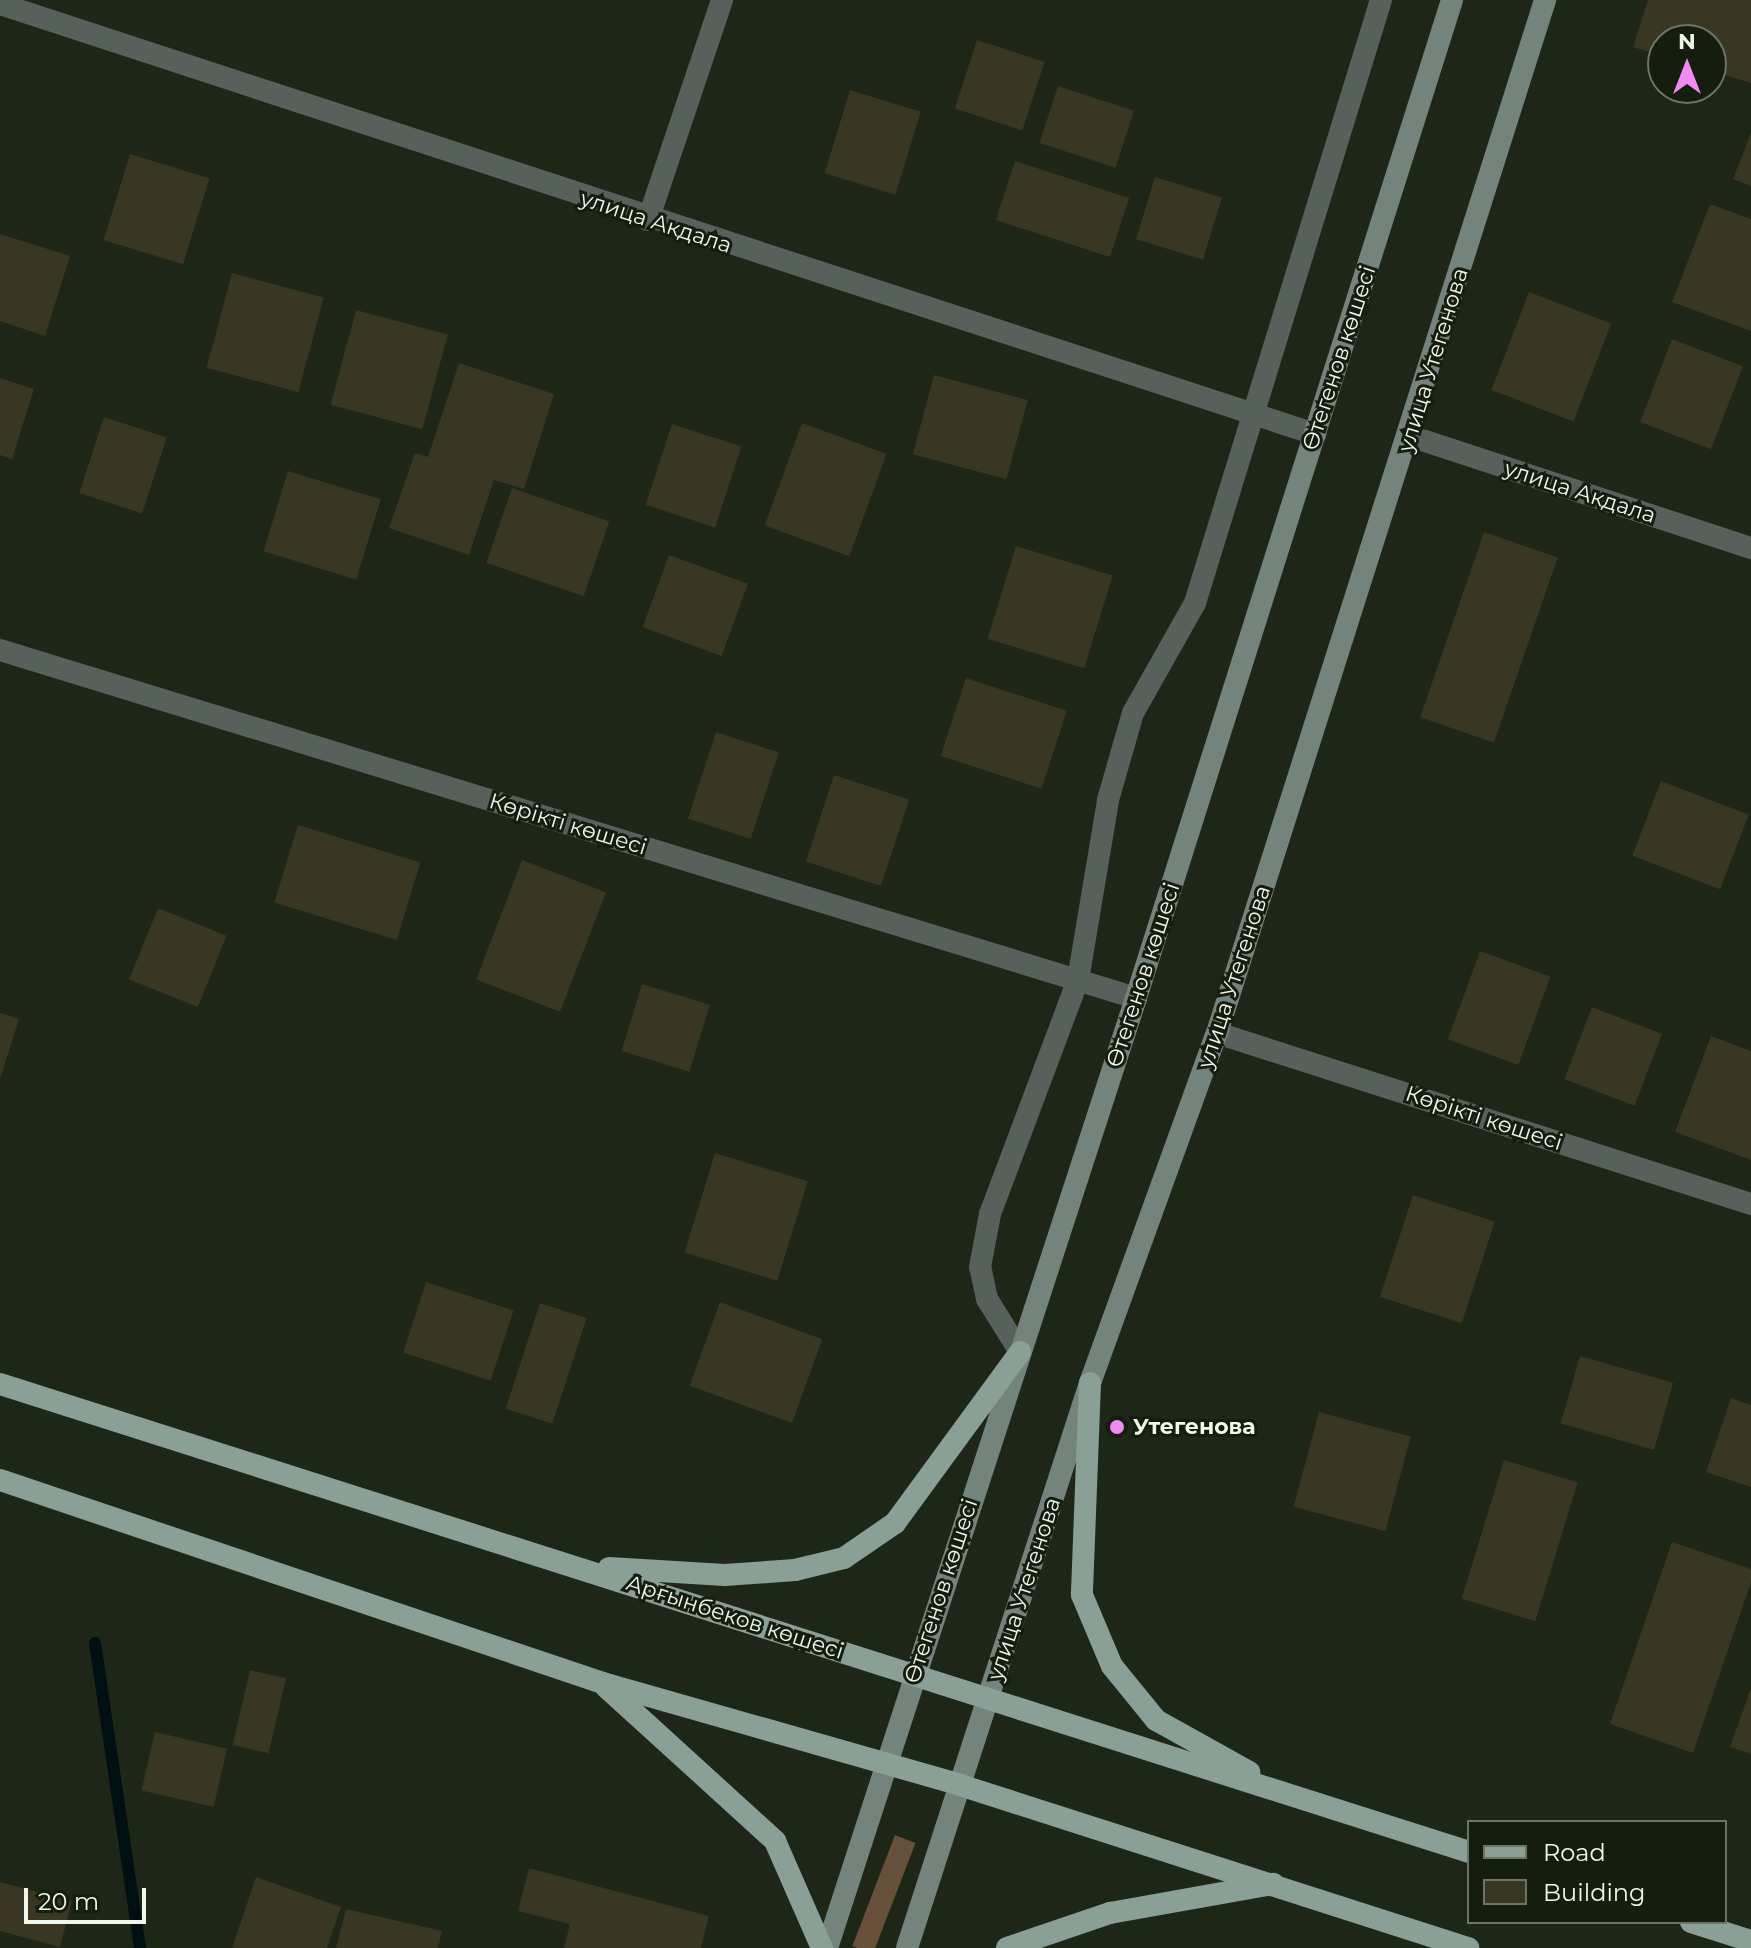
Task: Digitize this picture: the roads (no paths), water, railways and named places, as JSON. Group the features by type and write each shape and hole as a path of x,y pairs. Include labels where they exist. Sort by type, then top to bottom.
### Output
{"main road":[{"name":"Өтегенов көшесі","path":"824,1948 1136,998 1452,0"},
{"name":"улица Утегенова","path":"907,1948 1090,1383 1217,1033 1410,436 1545,0"},
{"path":"573,1566 725,1575 795,1570 844,1558 895,1523 1020,1352"},
{"path":"1090,1383 1082,1595 1112,1666 1156,1720 1292,1796"},
{"name":"Арғынбеков көшесі","path":"0,1384 1467,1851"},
{"path":"0,1480 603,1683 960,1785 1276,1883 1468,1948"},
{"path":"603,1683 775,1841 824,1948"},
{"path":"1007,1948 1110,1913 1276,1883"},
{"path":"1697,1924 1751,1941"}],"street":[{"path":"648,220 722,0"},
{"path":"1020,1352 987,1299 980,1267 990,1214 1078,980 1108,800 1133,713 1195,603 1381,0"},
{"name":"улица Акдала","path":"0,4 648,220 1315,434"},
{"name":"улица Акдала","path":"1410,436 1751,548"},
{"name":"Көрікті көшесі","path":"0,650 1136,998"},
{"name":"Көрікті көшесі","path":"1217,1033 1751,1204"}],"waterway":[{"path":"95,1643 140,1948"}],"place":[{"name":"Утегенова","path":"1117,1427"}]}
